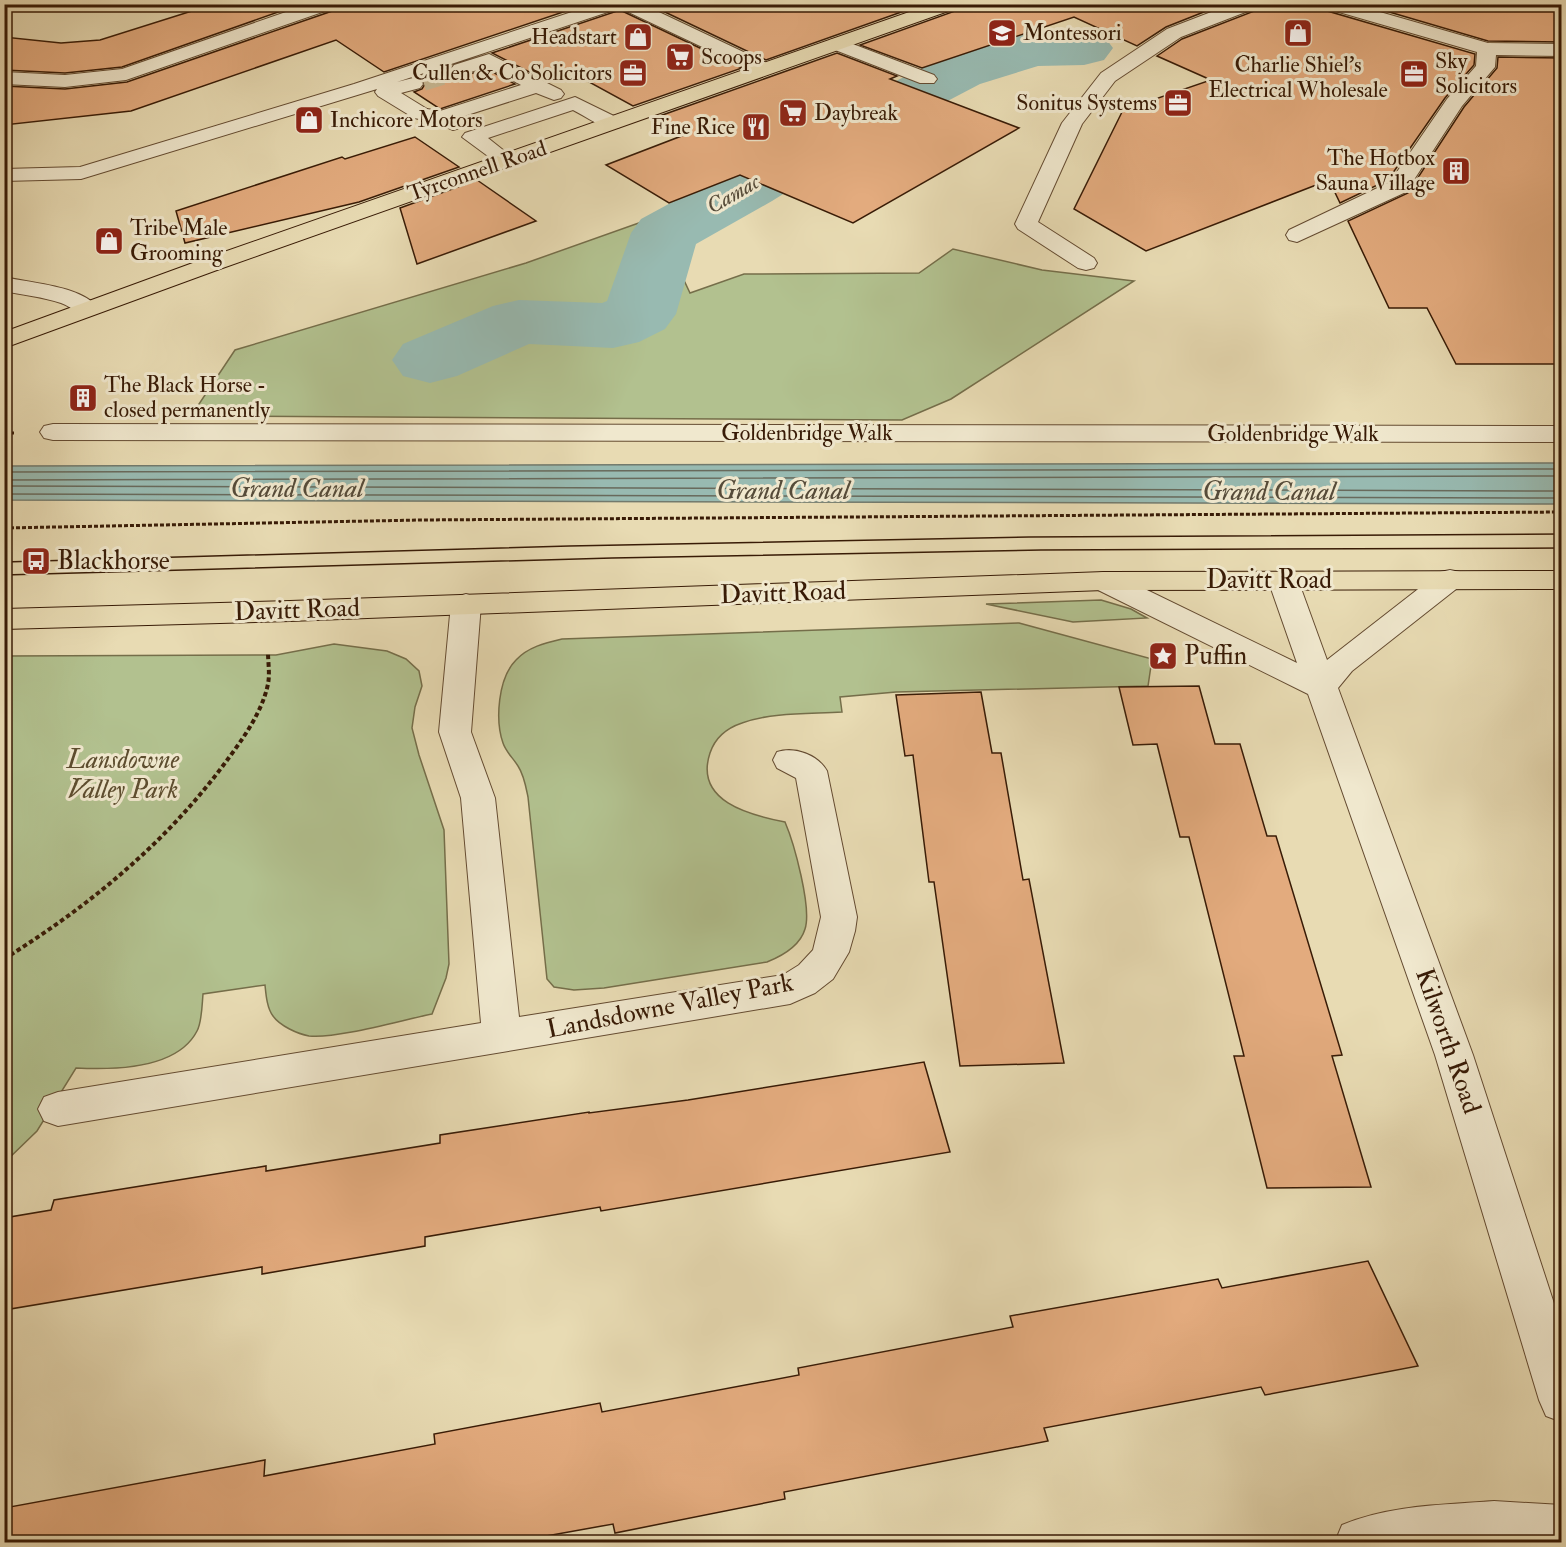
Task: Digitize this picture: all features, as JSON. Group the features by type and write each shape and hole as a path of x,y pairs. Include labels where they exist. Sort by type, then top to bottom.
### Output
{"main road":[{"name":"Tyrconnell Road","path":"4,341 87,309 951,4"},
{"name":"Davitt Road","path":"4,619 290,612 1104,581 1562,579"}],"street":[{"path":"4,78 39,82 71,82 126,74 328,4"},
{"path":"4,175 81,173 361,88 615,4"},
{"path":"626,4 764,69"},
{"path":"1086,263 1026,224 1072,123 1095,92 1115,71 1174,33 1250,4"},
{"path":"1331,4 1487,49 1562,50"},
{"path":"837,44 927,79"},
{"path":"1297,236 1398,187 1454,103 1485,67 1487,49"},
{"path":"461,69 489,60 613,123"},
{"path":"423,81 385,92 421,114 447,120 507,161"},
{"path":"447,120 546,90"},
{"path":"472,137 575,103"},
{"path":"4,284 70,298 87,309"},
{"name":"Goldenbridge Walk","path":"52,432 1562,434"},
{"path":"1104,581 1321,687 1341,664 1450,579"},
{"name":"Kilworth Road","path":"1283,580 1454,1055 1562,1400"},
{"path":"466,604 455,732 478,798 498,976 501,1036"},
{"name":"Landsdowne Valley Park","path":"58,1109 790,989 813,977 828,959 837,939 839,917 811,771 789,760"},
{"path":"1359,1542 1422,1530 1494,1525 1562,1529"}],"path":[{"path":"4,528 398,520 1562,512"},
{"path":"4,959 78,911 123,874 169,831 206,788 237,747 256,715 268,683 268,642"}],"green space":[{"path":"908,110 650,265 681,274 690,293 744,274 919,273 953,249 1042,270 1134,281 951,399 902,420 191,416 235,350 526,263 681,208 738,181 741,162"},
{"path":"1101,600 1131,609 1147,618 1073,622 986,604"},
{"path":"1019,623 1152,659 1148,686 896,692 840,697 842,712 778,715 754,719 737,725 722,734 712,748 707,769 710,783 717,794 741,810 785,822 804,891 807,919 803,935 795,945 767,962 604,988 574,990 554,987 547,979 528,797 522,773 503,743 499,723 500,700 505,677 516,660 526,652 537,646 562,639"},
{"name":"Lansdowne Valley Park","path":"334,644 387,651 406,659 419,671 422,686 415,707 412,728 444,830 449,964 432,1014 336,1035 309,1036 290,1029 276,1020 268,1005 265,985 203,994 199,1027 188,1044 175,1054 143,1065 108,1069 76,1068 37,1131 5,1162 5,656 276,655"}],"water":[{"name":"Grand Canal","path":"1561,463 1561,504 4,500 5,466"}],"building":[{"path":"214,4 301,4 122,67 65,73 4,70 4,37 61,43 100,40"},
{"path":"339,4 587,4 384,72 336,40 131,111 4,125 4,86 65,89 127,82 335,10"},
{"path":"648,4 924,4 766,60"},
{"path":"962,4 1224,4 1166,27 1137,46 1074,17 922,68 860,45 958,10"},
{"path":"1261,4 1320,4 1324,10 1475,54 1474,65 1445,98 1388,180 1340,203 1329,180 1146,251 1074,209 1123,110 1211,80 1157,56 1182,39 1257,10"},
{"path":"1362,4 1562,4 1562,42 1488,41"},
{"path":"620,10 742,68 633,106 571,72 545,80 492,53"},
{"path":"837,53 897,76 890,79 1019,128 853,223 740,175 669,203 606,165 684,135 654,118"},
{"path":"1498,57 1562,58 1562,364 1456,364 1427,308 1389,308 1348,221 1408,193 1464,107 1497,68"},
{"path":"450,67 452,74 460,77 487,69 515,84 440,109 414,92 422,89 425,84 419,77"},
{"path":"415,137 459,167 359,202 185,243 176,211 342,157 345,159"},
{"path":"477,180 536,221 417,264 400,208"},
{"path":"1199,686 1215,744 1240,744 1267,836 1276,836 1342,1055 1332,1056 1371,1187 1267,1188 1234,1056 1244,1056 1189,837 1180,837 1157,744 1133,745 1119,687"},
{"path":"981,692 992,753 1001,753 1023,880 1029,879 1064,1063 960,1066 934,882 929,882 913,755 905,756 896,695"},
{"path":"924,1062 950,1152 601,1211 600,1207 425,1237 425,1246 262,1274 262,1267 4,1310 4,1218 51,1210 54,1200 266,1166 266,1171 440,1143 440,1135 589,1112 688,1100"},
{"path":"1368,1261 1418,1366 1265,1395 1261,1387 1044,1428 1048,1441 784,1492 785,1499 615,1533 613,1524 513,1542 4,1542 4,1508 265,1460 264,1476 435,1444 434,1434 600,1403 602,1412 799,1375 798,1368 1013,1327 1010,1316 1218,1279 1222,1288"}],"waterway":[{"name":"Camac","path":"430,360 519,322 613,326 639,314 665,233 749,187 832,137 959,72 1033,49 1084,48"}],"tunnel":[{"path":"423,81 461,69"}],"tram line":[{"path":"4,562 569,546 1029,537 1562,534"},
{"path":"4,575 612,558 1041,550 1562,548"}],"place":[{"name":"Montessori","path":"1002,33"},
{"name":"Charlie Shiel's Electrical Wholesale","path":"1298,33"},
{"name":"Headstart","path":"638,37"},
{"name":"Scoops","path":"680,57"},
{"name":"Cullen & Co Solicitors","path":"633,73"},
{"name":"Sky Solicitors","path":"1414,74"},
{"name":"Sonitus Systems","path":"1178,103"},
{"name":"Daybreak","path":"793,113"},
{"name":"Inchicore Motors","path":"309,120"},
{"name":"Fine Rice","path":"756,127"},
{"name":"The Hotbox Sauna Village","path":"1456,171"},
{"name":"Tribe Male Grooming","path":"109,241"},
{"name":"The Black Horse - closed permanently","path":"83,398"},
{"name":"Blackhorse","path":"36,561"},
{"name":"Puffin","path":"1163,656"}]}
